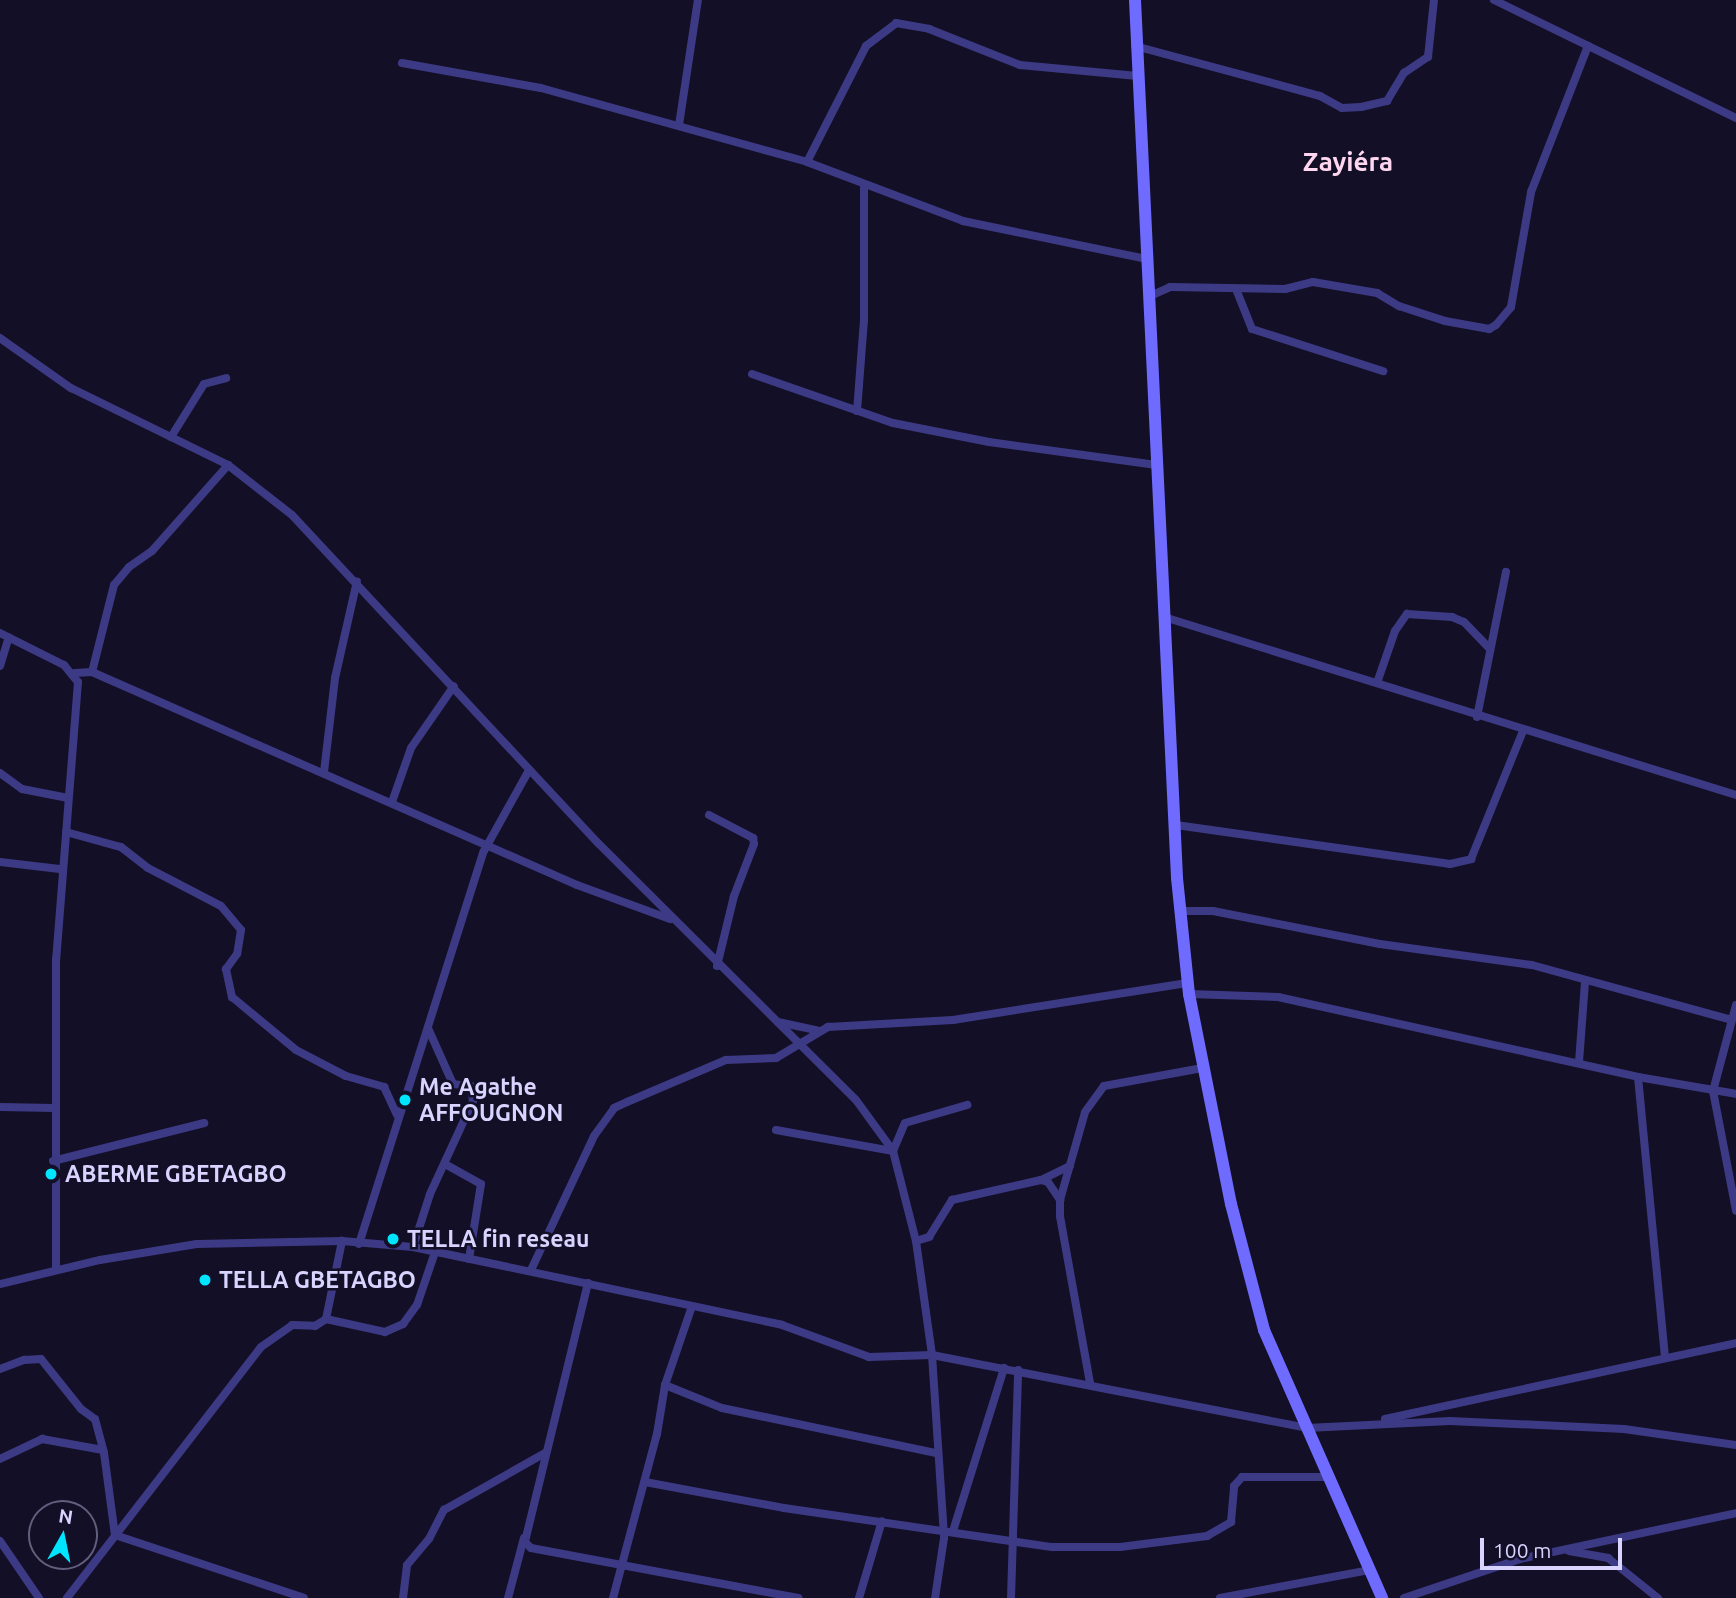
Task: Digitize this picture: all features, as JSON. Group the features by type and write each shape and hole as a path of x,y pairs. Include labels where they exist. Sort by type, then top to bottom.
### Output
{"main road":[{"path":"1135,0 1135,46 1150,296 1164,617 1188,988 1202,1068 1264,1330 1382,1598"}],"street":[{"path":"679,125 698,0"},
{"path":"1135,46 1320,96 1342,108 1361,107 1387,101 1404,73 1428,57 1434,0"},
{"path":"1494,0 1736,118"},
{"path":"807,162 866,46 895,23 929,29 1020,65 1137,75"},
{"path":"1150,296 1170,287 1285,289 1313,282 1377,293 1399,306 1446,321 1489,329 1496,325 1511,307 1531,192 1588,46"},
{"path":"402,63 541,88 807,162 963,221 1146,259"},
{"path":"857,411 864,320 864,184"},
{"path":"1236,289 1252,329 1383,371"},
{"path":"0,338 71,388 228,465 292,515 357,581 529,770 717,966 856,1100 893,1151 916,1241 932,1355 936,1453 943,1530 935,1598"},
{"path":"752,373 857,411 989,442 1156,465"},
{"path":"171,438 204,384 226,378"},
{"path":"92,672 114,585 129,567 152,551 228,465"},
{"path":"1477,717 1506,572"},
{"path":"324,772 335,678 357,581"},
{"path":"1378,680 1395,631 1407,614 1452,617 1464,622 1489,648"},
{"path":"1164,617 1378,680 1477,717 1736,795"},
{"path":"0,633 75,673 92,672 488,844 578,886 673,920"},
{"path":"0,666 9,637"},
{"path":"56,1270 53,1161 60,869 66,832 78,682 75,673"},
{"path":"392,802 411,748 454,686"},
{"path":"1176,825 1450,863 1471,859 1523,731"},
{"path":"359,1244 397,1115 488,844 529,770"},
{"path":"0,773 22,789 68,798"},
{"path":"709,816 752,838 754,844 734,896 717,966"},
{"path":"66,832 121,847 148,868 221,906 241,930 237,954 226,969 232,997 296,1050 346,1076 384,1087 397,1115"},
{"path":"0,862 60,869"},
{"path":"1181,911 1213,911 1380,944 1532,965 1585,982 1731,1020"},
{"path":"1579,1062 1585,982"},
{"path":"777,1022 817,1030 953,1020 1188,988 1278,997 1638,1077 1736,1094"},
{"path":"1736,1005 1713,1091 1736,1211"},
{"path":"412,1247 473,1101 473,1089 453,1084 428,1028"},
{"path":"531,1270 593,1136 614,1108 726,1060 776,1058 817,1030"},
{"path":"1060,1200 1085,1112 1104,1086 1202,1068"},
{"path":"1638,1077 1665,1355"},
{"path":"893,1151 905,1123 967,1105"},
{"path":"0,1107 54,1108"},
{"path":"53,1161 204,1123"},
{"path":"776,1130 893,1151"},
{"path":"445,1164 464,1178 480,1180 469,1259"},
{"path":"916,1241 929,1237 952,1200 1041,1180 1070,1166"},
{"path":"1041,1180 1048,1182 1060,1200 1090,1383"},
{"path":"326,1319 342,1241"},
{"path":"0,1284 56,1270 197,1244 342,1241 412,1247 531,1270 808,1333 869,1357 888,1353 932,1355 1090,1383 1307,1428 1376,1422 1450,1420 1624,1429 1736,1445"},
{"path":"66,1598 261,1347 292,1325 315,1326 326,1319 385,1332 403,1324 417,1305 435,1252"},
{"path":"508,1598 588,1283"},
{"path":"613,1598 645,1482 665,1385 692,1306"},
{"path":"1376,1422 1424,1407 1665,1355 1736,1343"},
{"path":"0,1369 33,1358 41,1359 80,1409 95,1419 103,1450 115,1535"},
{"path":"953,1531 1003,1368"},
{"path":"1012,1598 1017,1370"},
{"path":"665,1385 722,1408 936,1453"},
{"path":"0,1460 34,1440 103,1450"},
{"path":"403,1598 407,1564 429,1539 444,1510 545,1453"},
{"path":"645,1482 1013,1543 1120,1547 1207,1536 1231,1522 1234,1486 1242,1477 1329,1477"},
{"path":"1404,1598 1562,1550 1736,1513"},
{"path":"859,1598 882,1521"},
{"path":"115,1535 304,1598"},
{"path":"524,1538 531,1548 798,1598"},
{"path":"1,1546 39,1598"},
{"path":"1562,1550 1608,1558 1658,1598"},
{"path":"1220,1598 1370,1570"}],"place":[{"name":"Me Agathe AFFOUGNON","path":"405,1100"},
{"name":"ABERME GBETAGBO","path":"51,1174"},
{"name":"TELLA fin reseau","path":"393,1239"},
{"name":"TELLA GBETAGBO","path":"205,1280"}],"district":[{"name":"Zayiéra","path":"1348,162"}]}
